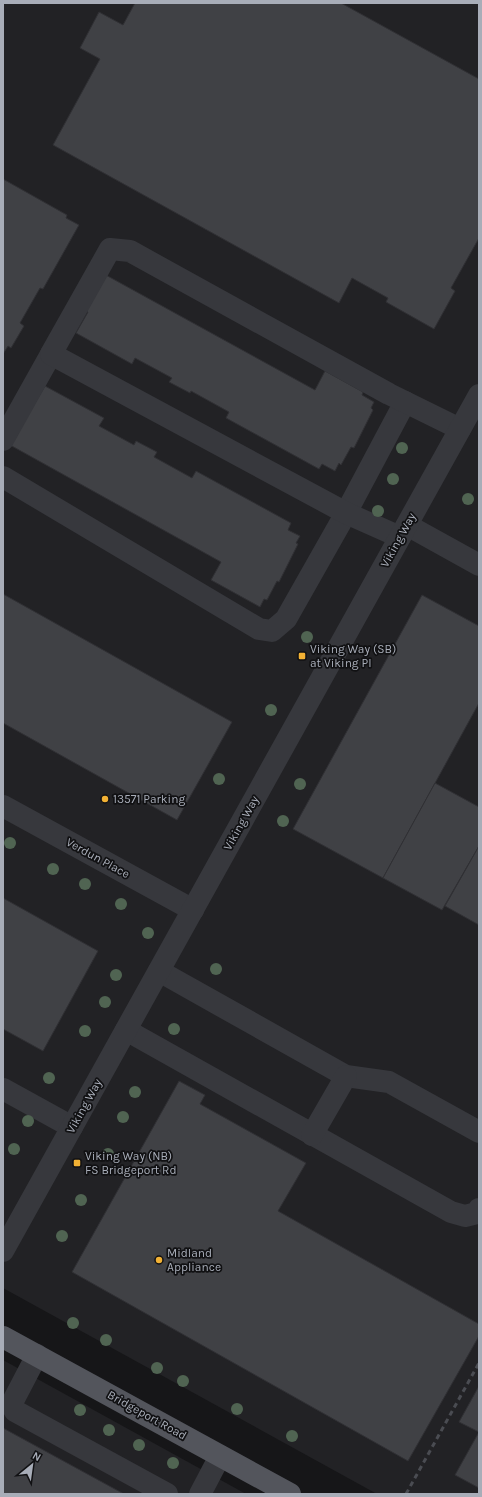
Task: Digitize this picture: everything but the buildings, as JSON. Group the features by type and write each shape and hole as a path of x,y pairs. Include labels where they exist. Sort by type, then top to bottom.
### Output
{"main road":[{"name":"Bridgeport Road","path":"3,1337 290,1494"}],"street":[{"path":"3,440 110,249 130,250 405,402 460,429"},
{"path":"51,354 346,513 404,531 479,565"},
{"name":"Viking Way","path":"3,1251 479,395"},
{"path":"3,477 259,629 272,631 286,619 346,513 405,402"},
{"name":"Verdun Place","path":"3,806 192,910"},
{"path":"159,971 346,1076 390,1082 479,1132"},
{"path":"126,1030 451,1212 465,1216 476,1213 479,1209"},
{"path":"312,1135 346,1076"},
{"path":"3,1089 72,1127"},
{"path":"37,1355 13,1400 12,1406 15,1411 167,1494"},
{"path":"200,1494 220,1456"}],"shaded area":[{"path":"3,3 479,3 479,1494 377,1494 3,1288"},
{"path":"3,1360 246,1494 3,1494"}],"railway":[{"path":"406,1494 479,1363"}],"place":[{"name":"Viking Way (SB) at Viking Pl","path":"302,656"},
{"name":"13571 Parking","path":"105,799"},
{"name":"Viking Way (NB) FS Bridgeport Rd","path":"77,1163"},
{"name":"Midland Appliance","path":"159,1260"}]}
